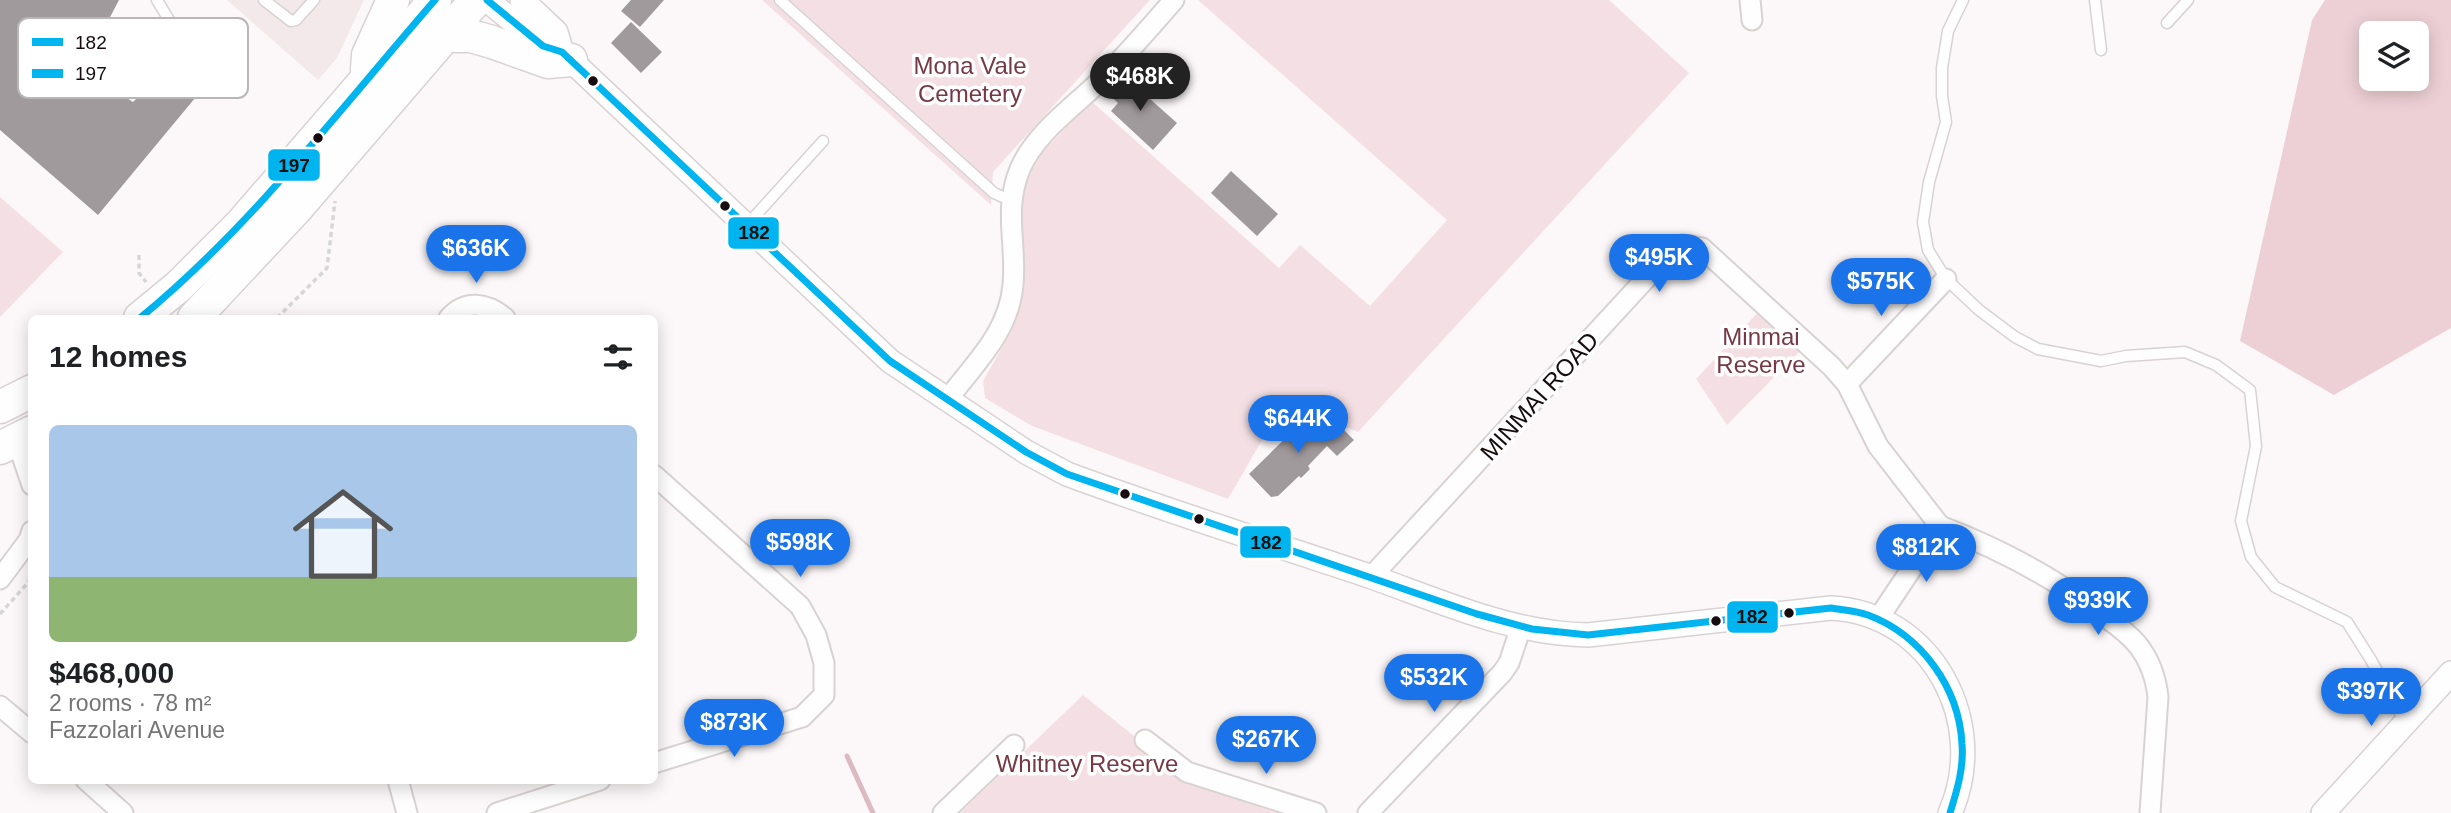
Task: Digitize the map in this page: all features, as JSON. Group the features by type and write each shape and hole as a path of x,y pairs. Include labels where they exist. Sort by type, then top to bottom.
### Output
{"highway":[{"path":"366,80 369,55 393,0"},
{"path":"145,315 215,251 435,0"},
{"path":"197,315 296,209 476,0"},
{"path":"445,36 471,36 492,41 548,62 566,56"},
{"path":"0,407 28,393"},
{"path":"12,438 28,416"}],"street":[{"path":"487,0 543,46 566,56 890,361 1026,452 1067,474 1433,600 1521,627 1560,634 1588,635 1831,608 1856,611 1902,632 1928,655 1955,699 1963,737 1959,781 1950,813"},
{"path":"522,0 556,32 566,56"},
{"path":"948,399 986,353 999,333 1010,307 1014,284 1010,212 1013,188 1022,165 1053,126 1106,76 1174,0"},
{"path":"1750,0 1752,20"},
{"name":"MINMAI ROAD","path":"1371,577 1664,259 1681,246 1702,248 1831,366 1847,384 1878,446 1940,526"},
{"path":"1847,384 1945,279"},
{"path":"452,315 457,310 475,305 493,308 501,315"},
{"path":"12,438 28,476"},
{"path":"658,479 800,606 816,635 824,663 824,695 802,717 658,762"},
{"path":"1878,619 1940,526 2015,557 2059,582 2138,645 2156,680 2159,718 2150,813"},
{"path":"0,579 28,541"},
{"path":"1368,813 1502,673 1509,663 1521,627"},
{"path":"2323,813 2451,673"},
{"path":"0,706 28,730"},
{"path":"1145,740 1187,772 1316,813"},
{"path":"943,813 1014,745"},
{"path":"90,784 123,813"},
{"path":"399,784 407,813"},
{"path":"497,813 588,784"}],"lane":[{"path":"157,0 168,18"},
{"path":"264,0 291,21 296,20 314,0"},
{"path":"780,0 994,194 1012,201"},
{"path":"1963,0 1948,32 1942,68 1942,96 1946,121 1929,181 1923,222 1928,250 1945,279 1979,310 2015,337 2038,349 2101,361 2126,356 2185,352 2216,365 2250,390 2256,446 2241,521 2251,557 2275,587 2347,622 2405,723"},
{"path":"2095,0 2101,50"},
{"path":"2167,23 2188,0"},
{"path":"746,226 823,141"}],"path":[{"path":"281,315 327,268 335,201"},
{"path":"139,255 139,273 152,289"},
{"path":"0,614 28,582"}],"shaded area":[{"path":"227,0 364,0 337,58 318,80"},
{"path":"2325,0 2451,0 2451,328 2334,395 2240,341 2312,20"}],"green space":[{"name":"Mona Vale Cemetery","path":"762,0 1150,0 993,172 991,205"},
{"path":"1198,0 1609,0 1689,73 1358,432 1284,402 1228,499 1032,426 985,398 983,381 1011,332 1020,296 1020,191 1042,153 1091,101 1279,268 1300,245 1370,306 1447,220"},
{"path":"0,197 63,252 0,317"},
{"name":"Minmai Reserve","path":"1760,310 1803,348 1727,425 1696,379"},
{"name":"Whitney Reserve","path":"1083,695 1195,785 1276,813 960,813"}],"building":[{"path":"0,0 119,0 110,18 18,18 18,98 127,98 133,102 137,98 195,98 98,215 0,130"},
{"path":"631,0 664,0 640,27 621,11"},
{"path":"631,22 662,52 641,73 611,43"},
{"path":"1123,75 1177,123 1153,150 1111,111 1118,103 1106,92"},
{"path":"1231,171 1278,214 1257,236 1211,193"},
{"path":"1310,414 1319,423 1323,420 1336,432 1341,427 1354,440 1337,456 1327,446 1308,466 1310,469 1301,478 1299,476 1278,496 1271,497 1249,474"}],"waterway":[{"path":"847,756 873,813"}],"transit line":[{"name":"197","path":"144,315 181,283 257,206 435,0"},
{"name":"182","path":"487,0 543,46 562,52 890,361 1026,452 1067,474 1477,614 1532,629 1588,635 1831,608 1864,614 1887,624 1905,636 1934,666 1954,703 1962,744 1962,762 1950,813"}]}
